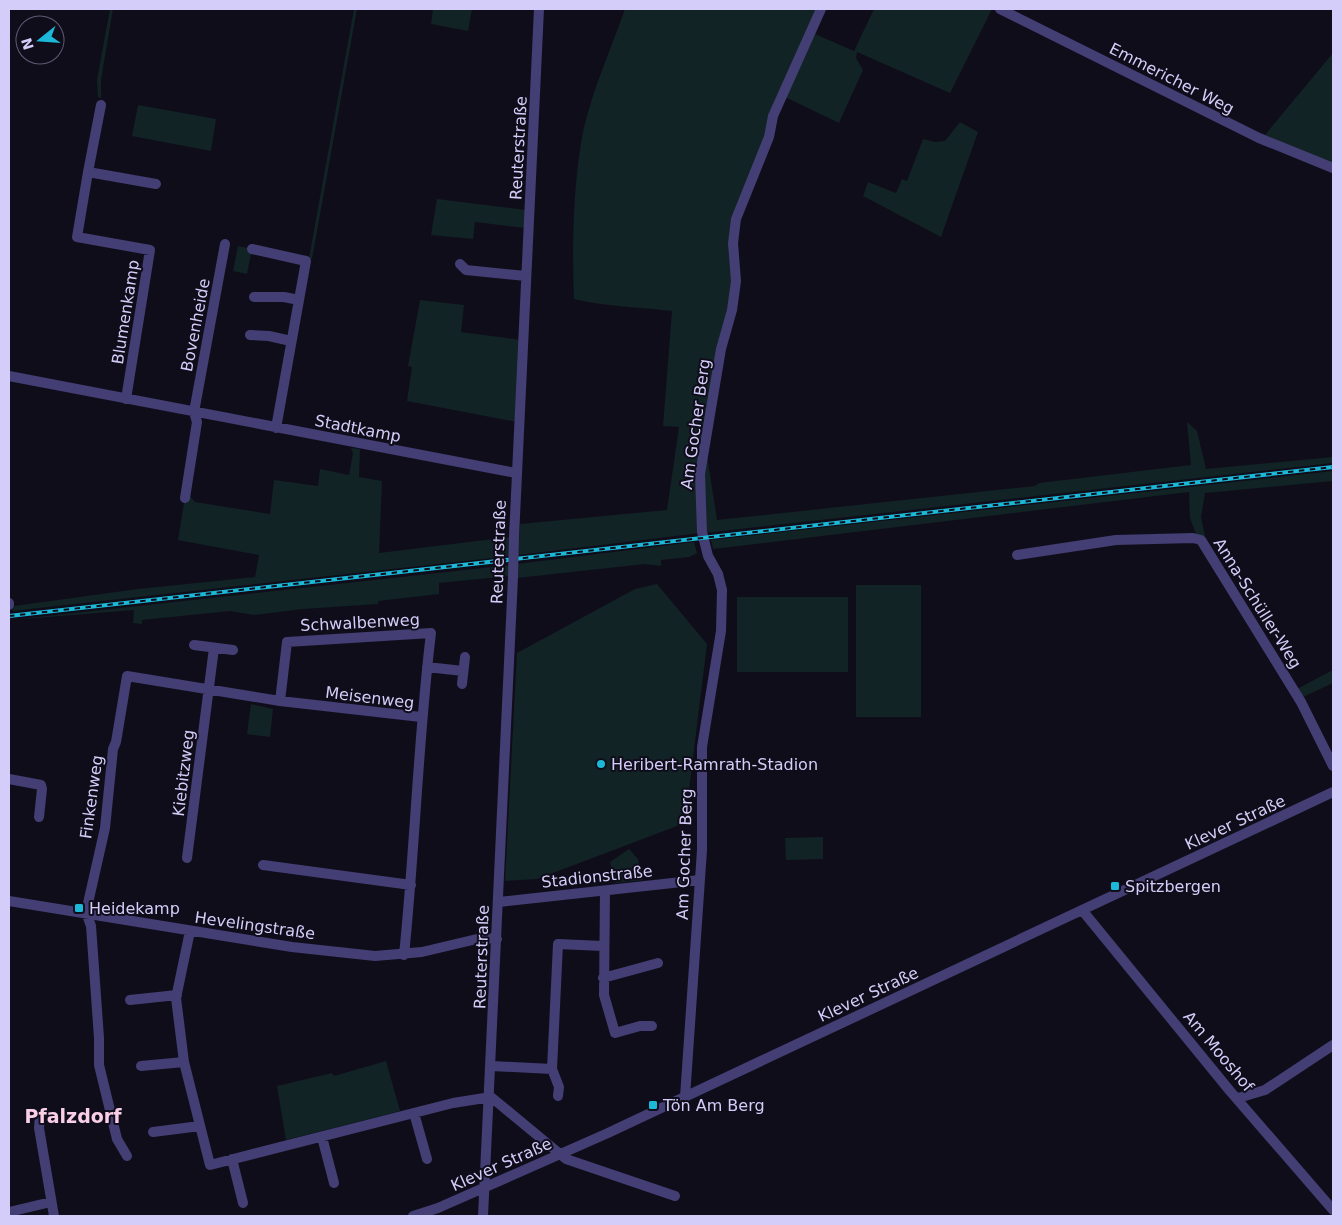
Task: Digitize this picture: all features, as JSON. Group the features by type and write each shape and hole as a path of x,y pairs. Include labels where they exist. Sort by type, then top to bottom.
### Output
{"street":[{"name":"Reuterstraße","path":"483,1216 491,1098 516,473 539,9"},
{"name":"Am Gocher Berg","path":"685,1097 692,1029 702,850 702,747 721,632 722,590 718,574 708,556 702,532 700,474 715,384 732,310 736,281 733,243 736,218 769,137 773,116 821,9"},
{"name":"Emmericher Weg","path":"1000,9 1259,138 1333,168"},
{"name":"Blumenkamp","path":"100,104 77,237 150,250 126,400"},
{"path":"88,172 156,184"},
{"name":"Bovenheide","path":"194,412 225,244"},
{"path":"252,249 306,261 276,428"},
{"path":"460,264 466,270 526,276"},
{"path":"254,297 284,297 298,300"},
{"path":"250,335 291,341"},
{"name":"Stadtkamp","path":"9,376 126,400 516,473"},
{"path":"185,498 196,422 194,412"},
{"name":"Anna-Schüller-Weg","path":"1017,554 1116,540 1193,538 1201,540 1301,702 1333,766"},
{"name":"Schwalbenweg","path":"280,701 287,642 431,633 421,718"},
{"path":"194,645 233,650"},
{"path":"208,690 214,648"},
{"path":"462,684 465,657"},
{"path":"427,667 463,671"},
{"name":"Meisenweg","path":"125,687 127,676 280,701 421,718 411,885 404,955"},
{"name":"Finkenweg","path":"86,912 105,828 113,750 125,687"},
{"name":"Kiebitzweg","path":"187,858 208,690"},
{"path":"9,779 41,785 39,817"},
{"name":"Klever Straße","path":"413,1216 485,1192 1333,792"},
{"path":"263,865 411,885"},
{"name":"Stadionstraße","path":"499,902 700,880"},
{"path":"605,891 604,995 615,1033 640,1026 652,1026"},
{"name":"Hevelingstraße","path":"9,901 86,912 190,931 375,956 404,955 481,938 497,939"},
{"name":"Am Mooshof","path":"1082,910 1333,1210"},
{"path":"86,912 92,926 100,1038 99,1065 117,1139 127,1156"},
{"path":"190,931 177,995 184,1062 210,1165 453,1103 491,1098 560,1155 575,1164 675,1196"},
{"path":"558,1096 558,1087 552,1069 558,944 603,946"},
{"path":"603,978 658,963"},
{"path":"130,1000 177,995"},
{"path":"1238,1098 1265,1090 1333,1045"},
{"path":"141,1066 184,1062"},
{"path":"492,1066 552,1069"},
{"path":"414,1113 426,1159"},
{"path":"40,1115 39,1128 54,1216"},
{"path":"153,1132 200,1126"},
{"path":"322,1136 334,1183"},
{"path":"232,1159 243,1203"},
{"path":"9,1212 51,1202"}],"shaded area":[{"path":"110,9 113,9 101,80 101,98 98,97 97,80"},
{"path":"354,9 357,9 312,259 309,258"},
{"path":"433,9 472,9 468,31 431,24"},
{"path":"625,9 819,9 742,195 735,281 708,409 701,533 518,555 520,524 667,510 679,427 663,426 672,311 586,302 574,299 574,221 576,181 581,143 594,92"},
{"path":"874,9 992,9 950,93 857,52 856,58 863,70 839,123 785,97 815,34 854,51"},
{"path":"1333,53 1333,165 1264,136"},
{"path":"138,105 216,119 211,151 132,136"},
{"path":"960,122 978,132 941,237 863,196 868,182 896,193 902,179 907,181 923,139 935,142 945,141"},
{"path":"437,199 526,210 525,228 475,222 473,239 431,235"},
{"path":"238,246 252,249 247,274 233,271"},
{"path":"420,300 464,305 461,332 521,340 517,422 407,401 412,367 408,366"},
{"path":"1187,422 1197,431 1206,469 1333,457 1333,463 704,533 701,503 707,455 717,520 1035,486 1039,483 1191,465"},
{"path":"351,448 360,449 359,477 382,481 379,553 511,537 510,556 12,611 14,606 138,589 255,577 259,555 178,540 184,503 187,503 188,494 195,502 270,514 274,480 318,486 320,469 349,475 353,453"},
{"path":"1333,471 1333,481 1205,493 1201,517 1205,536 1197,537 1190,518 1189,492 713,549 711,540"},
{"path":"694,542 697,553 689,557 661,560 661,566 645,564 517,578 517,564"},
{"path":"510,565 510,576 439,583 439,594 378,601 378,604 303,609 254,615 230,611 142,620 142,624 133,623 134,610 11,620"},
{"name":"Heribert-Ramrath-Stadion","path":"657,584 707,644 685,823 537,879 505,881 517,653 635,589"},
{"path":"856,585 921,585 921,717 856,717"},
{"path":"737,597 848,597 848,672 737,672"},
{"path":"1333,670 1333,683 1303,697 1297,689"},
{"path":"251,704 273,709 270,737 247,734"},
{"path":"823,837 823,859 786,860 785,838"},
{"path":"629,849 638,859 643,880 616,883 610,862"},
{"path":"386,1061 400,1111 286,1140 277,1086 332,1073 334,1076"}],"railway":[{"path":"9,616 1333,467"}],"place":[{"name":"Heribert-Ramrath-Stadion","path":"601,764"},
{"name":"Spitzbergen","path":"1115,886"},
{"name":"Heidekamp","path":"79,908"},
{"name":"Tön Am Berg","path":"653,1105"}],"district":[{"name":"Pfalzdorf","path":"73,1116"}]}
